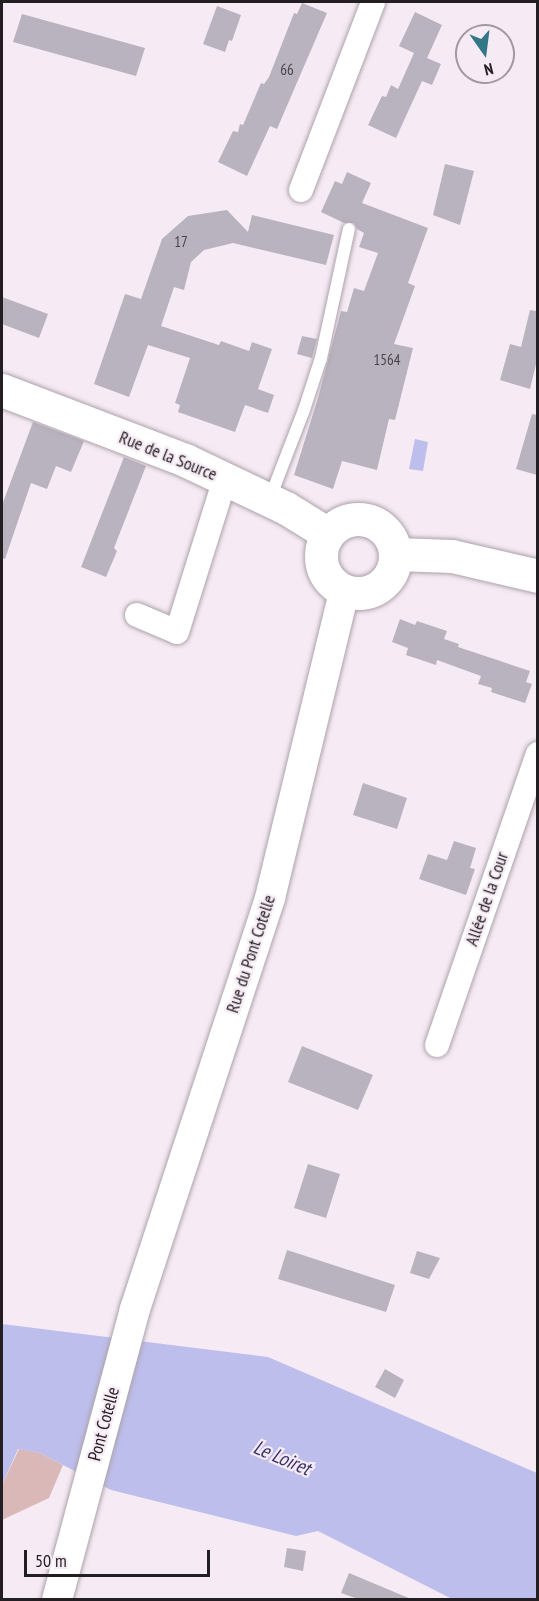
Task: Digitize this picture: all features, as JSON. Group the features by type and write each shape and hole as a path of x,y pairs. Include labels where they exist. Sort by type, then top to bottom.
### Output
{"main road":[{"name":"Rue de la Source","path":"2,390 185,460 269,499 328,534"},
{"path":"369,520 388,533 396,554 390,576 382,586 357,594 335,586 322,567 321,555 328,534 346,521 369,520"},
{"path":"396,554 452,556 537,576"}],"street":[{"path":"301,190 373,2"},
{"path":"137,615 177,632 225,479"},
{"name":"Rue du Pont Cotelle","path":"135,1309 270,898 344,591"},
{"name":"Allée de la Cour","path":"437,1045 537,754"},
{"name":"Pont Cotelle","path":"57,1599 135,1309"}],"lane":[{"path":"269,499 304,410 321,358 349,229"}],"shaded area":[{"path":"19,1449 40,1453 63,1465 49,1498 2,1520 2,1485"}],"water":[{"path":"415,439 428,442 423,471 409,469"},
{"name":"Le Loiret","path":"2,1324 268,1357 537,1473 537,1599 452,1599 318,1531 296,1536 111,1490 40,1453 18,1449 2,1485"}],"building":[{"path":"302,3 327,13 277,129 270,126 247,176 218,162 233,131 238,132 240,124 243,125 261,83 264,84 269,77 294,13 297,14"},
{"path":"217,6 241,15 232,41 229,40 225,52 203,44"},
{"path":"415,12 442,25 427,58 441,64 432,85 422,81 396,138 368,125 382,96 386,97 391,85 398,89 414,53 399,46"},
{"path":"22,14 145,48 136,76 13,42"},
{"path":"445,164 474,171 460,225 433,215"},
{"path":"347,172 371,183 362,203 428,228 408,283 415,286 394,344 413,348 395,420 389,419 377,470 342,461 333,489 294,475 318,398 341,311 347,312 354,288 364,291 378,253 359,247 364,233 357,229 354,223 344,223 321,212 335,181 342,184"},
{"path":"227,210 248,232 252,215 334,235 326,265 233,243 204,250 191,262 184,290 174,287 161,326 219,345 221,341 249,351 252,342 272,349 258,389 274,395 268,413 245,405 235,432 178,412 180,405 175,403 190,358 148,345 129,397 94,384 125,294 141,299 162,239 188,216"},
{"path":"2,297 48,314 39,338 2,324"},
{"path":"530,310 537,311 537,360 530,389 500,380 510,344 521,347"},
{"path":"302,336 317,339 312,358 297,354"},
{"path":"532,414 537,415 537,475 516,469"},
{"path":"33,422 84,441 71,472 56,466 47,489 31,483 5,559 2,558 2,505"},
{"path":"124,457 146,466 114,548 117,551 106,577 81,567"},
{"path":"400,619 415,625 417,621 447,631 444,639 459,644 458,647 530,671 526,682 532,684 525,703 491,692 492,688 478,684 481,676 437,660 436,665 406,655 408,648 392,642"},
{"path":"363,783 407,798 397,829 353,815"},
{"path":"454,841 476,848 470,868 475,869 466,895 419,879 428,854 447,860"},
{"path":"302,1046 373,1075 358,1110 288,1082"},
{"path":"308,1164 340,1174 326,1218 294,1208"},
{"path":"287,1250 395,1285 386,1312 278,1279"},
{"path":"417,1251 440,1258 429,1279 410,1273"},
{"path":"385,1369 404,1380 395,1398 375,1387"},
{"path":"287,1548 306,1551 303,1571 284,1567"},
{"path":"349,1573 411,1599 358,1599 341,1593"}]}
